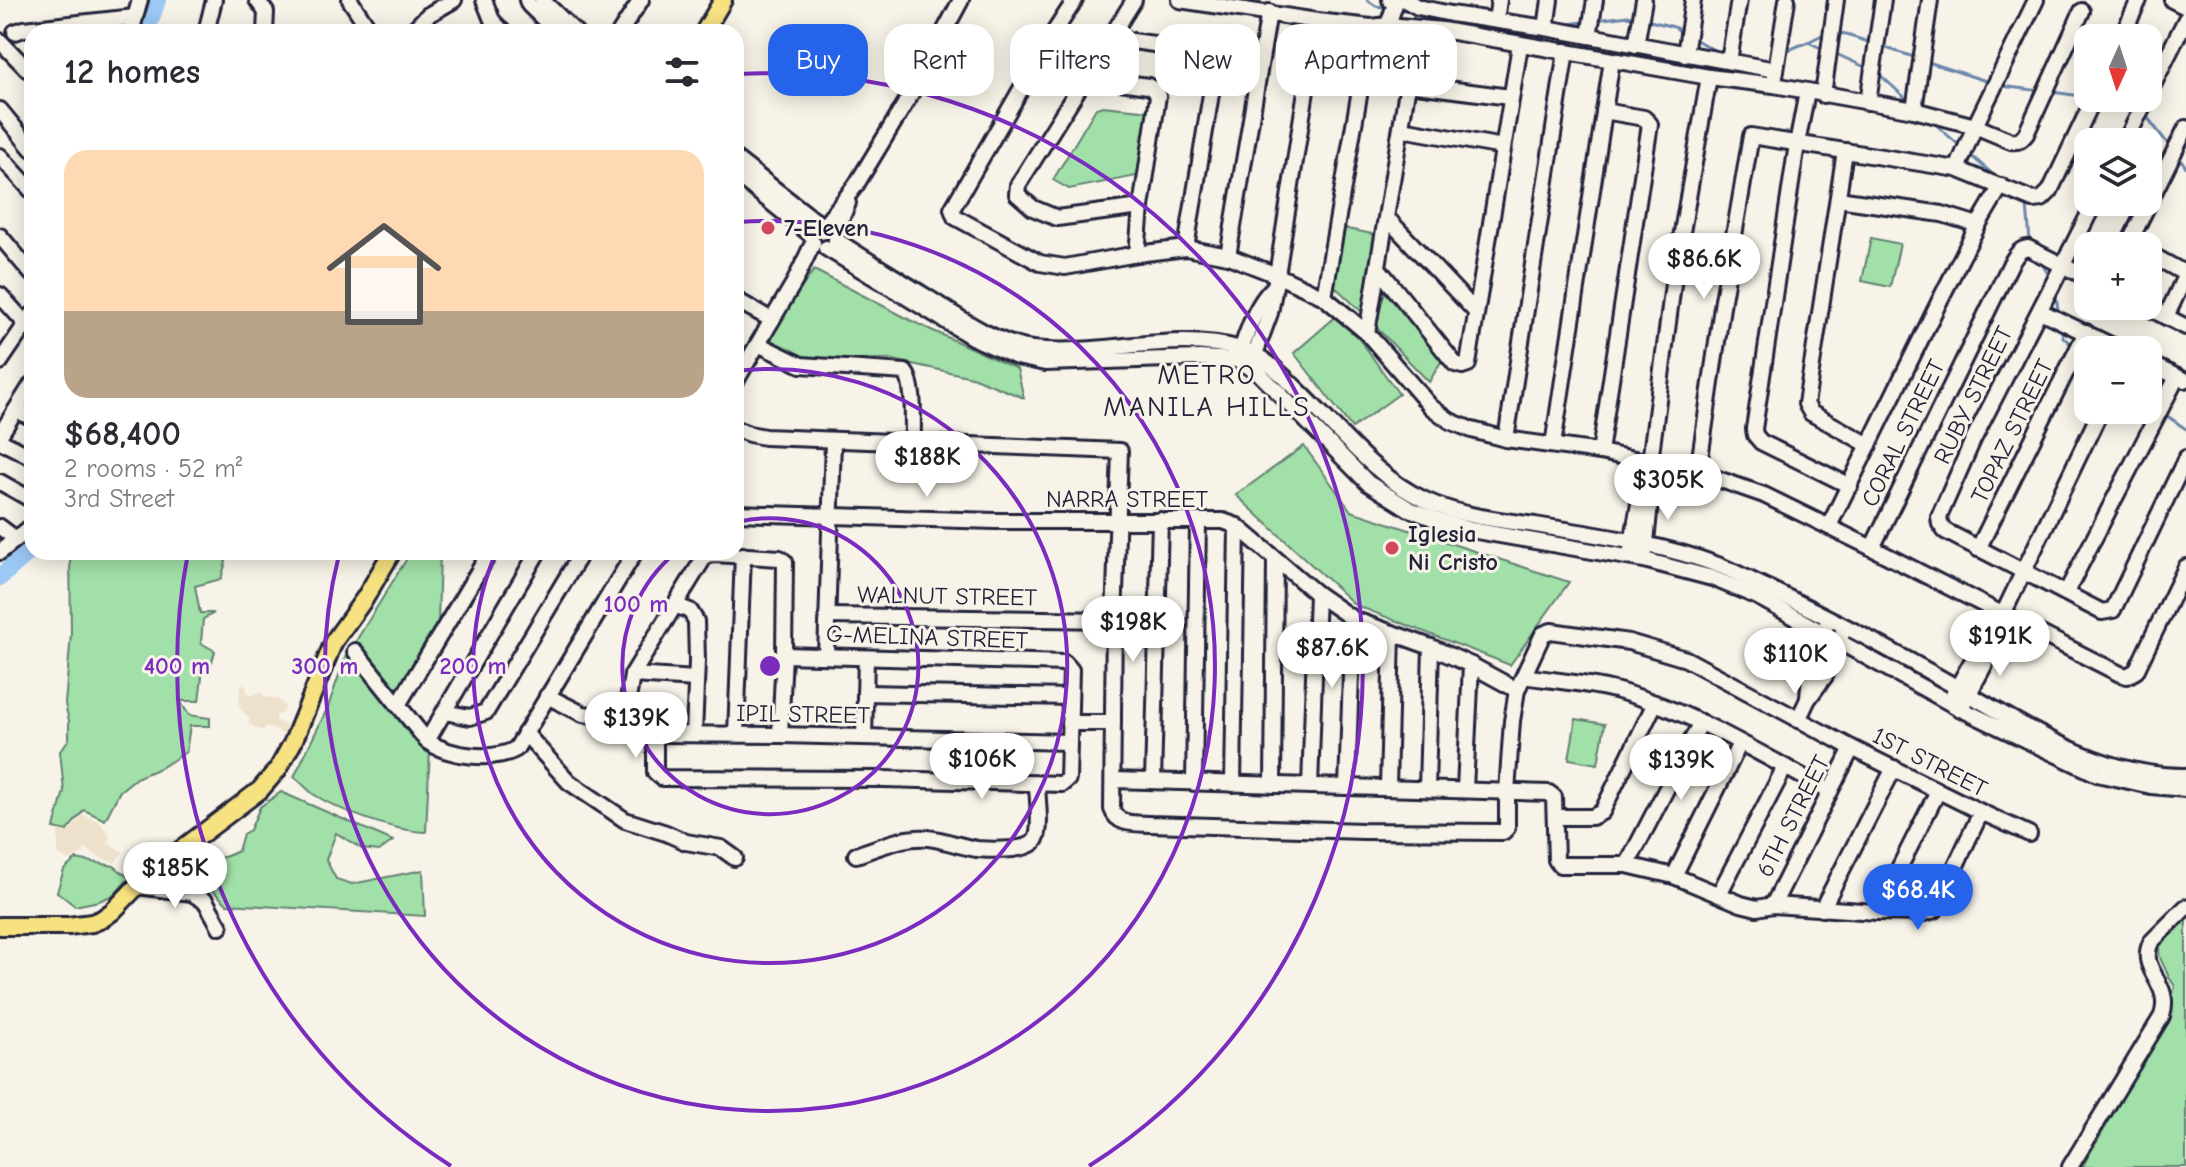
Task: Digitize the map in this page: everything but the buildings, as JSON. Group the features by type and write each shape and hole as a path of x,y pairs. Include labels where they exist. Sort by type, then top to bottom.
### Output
{"main road":[{"path":"709,24 723,0"},
{"path":"0,926 92,923 113,911 174,855 251,797 278,769 304,720 334,641 365,598 386,560"}],"street":[{"path":"133,24 140,0"},
{"path":"208,24 214,0"},
{"path":"257,0 266,12 265,24"},
{"path":"350,0 366,24"},
{"path":"419,24 454,0"},
{"path":"484,0 496,24"},
{"path":"527,0 549,24"},
{"path":"542,0 567,24"},
{"path":"625,24 640,0"},
{"path":"744,368 908,99 961,0"},
{"path":"1075,0 952,209 952,213 964,222 1040,263 1065,267 1186,248 1228,256 1276,282 1324,297 1367,333 1431,407 1472,430 1506,439 1650,461 1698,472 1764,495 1872,548 1999,622 2120,674 2130,675 2136,671 2186,567"},
{"path":"1119,24 1134,0"},
{"path":"1180,0 1344,24"},
{"path":"1496,20 1499,0"},
{"path":"1546,28 1550,0"},
{"path":"1589,36 1595,0"},
{"path":"1636,45 1644,0"},
{"path":"1685,55 1693,0"},
{"path":"1729,61 1739,0"},
{"path":"1775,78 1787,0"},
{"path":"1823,95 1836,0"},
{"path":"1868,102 1883,0"},
{"path":"1914,110 1930,0"},
{"path":"1957,169 2036,0"},
{"path":"2128,24 2139,0"},
{"path":"2172,0 2186,7"},
{"path":"1388,24 1399,1 1418,7 1452,7 1496,20 1729,61 1807,92 1914,110 1975,126 2011,141 2021,140 2082,11"},
{"path":"1228,256 1269,12"},
{"path":"2162,66 2186,19"},
{"path":"1246,358 1256,310 1276,282 1317,21"},
{"path":"15,32 24,29"},
{"path":"1457,33 1709,77 1775,78"},
{"path":"0,41 24,66"},
{"path":"1139,42 1215,55 1186,248"},
{"path":"1378,268 1458,365 1465,365 1469,361 1520,45"},
{"path":"1506,439 1566,51"},
{"path":"1553,445 1612,60"},
{"path":"1637,559 1650,503 1647,485 1673,284 1709,77"},
{"path":"1367,333 1408,84 1510,97"},
{"path":"1137,254 1158,96 1155,90 1139,85"},
{"path":"1807,92 1754,429 1761,442 1850,486"},
{"path":"1072,96 1018,185 1017,194 1033,208 1057,218 1141,207"},
{"path":"1324,297 1359,96"},
{"path":"0,110 24,139"},
{"path":"1600,452 1650,124 1644,118 1604,111"},
{"path":"1698,472 1751,136 1957,169 2033,200 2046,196 2087,112"},
{"path":"2134,232 2186,128"},
{"path":"1402,129 1503,147"},
{"path":"1845,151 1806,404 1811,413 1869,445"},
{"path":"2,161 24,183"},
{"path":"744,166 824,236"},
{"path":"744,180 972,337 1017,357 1045,363 1173,357 1246,358 1276,369 1374,467 1427,501 1484,518 1640,543 1718,565 1845,626 2021,724 2099,762 2145,773 2186,776"},
{"path":"1829,526 1978,225 2001,186"},
{"path":"1838,199 1942,214 1978,225"},
{"name":"RUBY STREET","path":"2088,216 1973,440 1939,517 1940,524 1945,531 1978,549 2102,612 2113,610 2186,458"},
{"path":"1387,218 1475,311"},
{"path":"0,236 24,264"},
{"name":"CORAL STREET","path":"1872,548 2011,263 2022,249 2028,248 2063,265"},
{"path":"2162,261 2186,274 2166,317"},
{"path":"2063,265 2074,271"},
{"path":"0,295 24,315"},
{"path":"744,304 772,320"},
{"path":"2040,311 2094,336"},
{"path":"2162,315 2186,327"},
{"path":"1,358 24,326"},
{"name":"TOPAZ STREET","path":"1978,549 2086,332"},
{"path":"758,344 801,365 905,372 910,377 913,443"},
{"path":"1246,358 1368,483 1409,509 1471,530 1637,559 1712,578 1758,597 1955,705 2097,774 2151,786 2186,789"},
{"path":"2066,593 2182,379 2162,370"},
{"path":"0,435 24,398"},
{"path":"17,410 24,414"},
{"path":"1955,705 1985,664 1999,622 2094,424"},
{"path":"744,432 765,437 833,441 1120,451 1112,809 1116,818 1126,822 1363,831 1503,832 1507,828 1512,721 1520,683"},
{"path":"0,441 24,453"},
{"path":"826,656 833,441"},
{"path":"0,482 24,496"},
{"name":"NARRA STREET","path":"744,513 995,521 1223,521 1237,526 1317,594 1353,619 1520,683 1619,691 1655,703 1701,722 1829,791"},
{"path":"1153,781 1160,520"},
{"path":"1194,783 1198,521"},
{"path":"1233,784 1237,526"},
{"path":"0,527 16,539"},
{"path":"0,552 24,532"},
{"path":"744,555 780,558 785,562 780,735"},
{"path":"1273,785 1275,559"},
{"path":"398,705 485,560"},
{"path":"427,741 533,560"},
{"path":"444,712 470,717 486,712 577,560"},
{"path":"355,651 427,741 443,750 482,756 507,754 516,749 630,560"},
{"path":"625,719 632,675 703,560"},
{"path":"736,734 743,560"},
{"path":"1310,786 1317,594"},
{"path":"675,605 690,611 695,617 694,734"},
{"name":"WALNUT STREET","path":"827,616 1114,620"},
{"path":"1808,699 1813,663 1829,618"},
{"path":"1347,787 1353,619"},
{"path":"1798,720 1808,699 1825,676 1845,626"},
{"name":"1ST STREET","path":"1520,683 1546,631 1629,642 1686,659 1852,748 2029,834"},
{"path":"1388,787 1392,633"},
{"path":"1427,788 1431,647"},
{"name":"G-MELINA STREET","path":"784,655 1065,663 1071,670 1070,697"},
{"path":"864,737 866,658"},
{"path":"1465,789 1471,665"},
{"path":"632,675 696,679"},
{"path":"655,734 655,772 662,778 1067,782 1070,697 865,693"},
{"name":"IPIL STREET","path":"547,696 583,714 650,723 655,734 1069,742"},
{"path":"1555,817 1592,817 1602,812 1655,703"},
{"path":"1627,865 1701,722"},
{"path":"1069,723 1113,723"},
{"path":"525,733 569,782 625,820 686,842 721,848 735,858"},
{"path":"1674,876 1740,743"},
{"name":"6TH STREET","path":"1773,905 1852,748"},
{"path":"1719,894 1785,767"},
{"path":"1822,909 1894,768"},
{"path":"1113,780 1552,794 1556,860 1560,865 1627,865 1674,876 1757,908 1773,905 1877,912 1925,913 1935,910 1981,812"},
{"path":"856,855 918,837 976,849 1024,848 1033,844 1038,836 1037,784"},
{"path":"1877,912 1938,791"},
{"path":"137,886 192,893 206,902 220,927"},
{"path":"2070,1167 2162,1016 2165,999 2147,961 2148,949 2151,942 2186,907"}],"shaded area":[{"path":"244,682 249,696 260,692 265,697 278,699 285,707 276,716 276,721 288,726 284,734 266,726 263,731 248,724 250,719 239,707"},
{"path":"83,815 99,821 110,836 108,843 123,852 115,863 85,848 83,853 68,861 58,854 58,831 69,832"}],"green space":[{"path":"1096,108 1150,111 1142,175 1069,189 1053,180"},
{"path":"1342,228 1378,235 1364,314 1332,284"},
{"path":"1871,238 1900,244 1890,287 1862,281"},
{"path":"814,270 916,323 1017,369 1024,398 972,377 889,359 807,360 766,339"},
{"path":"1386,288 1442,360 1429,382 1375,326"},
{"path":"1340,313 1399,394 1352,428 1294,353"},
{"path":"1304,446 1351,511 1569,582 1510,665 1355,605 1236,495"},
{"path":"70,560 226,562 221,579 195,586 200,613 214,613 203,619 201,643 215,651 212,662 204,660 199,701 180,701 189,715 210,718 210,726 190,726 186,752 136,778 120,791 105,820 84,810 67,831 54,828 64,791 60,751 69,739 65,704 71,634"},
{"path":"406,560 440,560 438,624 398,696 356,641"},
{"path":"347,652 430,748 426,832 399,828 353,814 313,794 294,777 328,707"},
{"path":"1576,719 1605,724 1598,764 1569,759"},
{"path":"281,792 393,841 379,851 362,849 336,833 326,860 336,879 352,884 423,870 425,916 227,904 213,891 199,887 204,875 182,867 204,848 204,855 213,857 225,857 238,851 243,834 250,830 260,807"},
{"path":"76,859 114,866 129,878 114,895 75,906 57,892 64,870"},
{"path":"2186,918 2186,1167 2082,1167 2147,1056 2175,987 2159,949 2166,936"}],"waterway":[{"path":"149,24 157,0"},
{"path":"1367,0 1376,6 1389,8"},
{"path":"1397,9 1413,11"},
{"path":"1595,20 1635,18"},
{"path":"1646,20 1674,27 1684,33"},
{"path":"1563,25 1588,21"},
{"path":"1837,32 1872,43"},
{"path":"1808,42 1826,33"},
{"path":"1691,37 1719,53"},
{"path":"1783,52 1808,42 1823,49"},
{"path":"1883,47 1917,58"},
{"path":"1834,53 1867,68"},
{"path":"1925,61 1989,82"},
{"path":"1878,73 1911,103"},
{"path":"2001,86 2041,91"},
{"path":"2052,92 2074,95"},
{"path":"2144,113 2171,148"},
{"path":"1932,121 1962,148"},
{"path":"1968,153 1998,179"},
{"path":"2179,157 2186,167"},
{"path":"2025,203 2030,242"},
{"path":"2039,259 2050,277"},
{"path":"2055,291 2059,315"},
{"path":"2061,327 2063,337 2073,346"},
{"path":"2163,413 2186,429"},
{"path":"0,577 24,556"}],"place":[{"name":"7-Eleven","path":"768,228"},
{"name":"Iglesia Ni Cristo","path":"1392,548"}],"district":[{"name":"METRO MANILA HILLS","path":"1207,391"}]}
